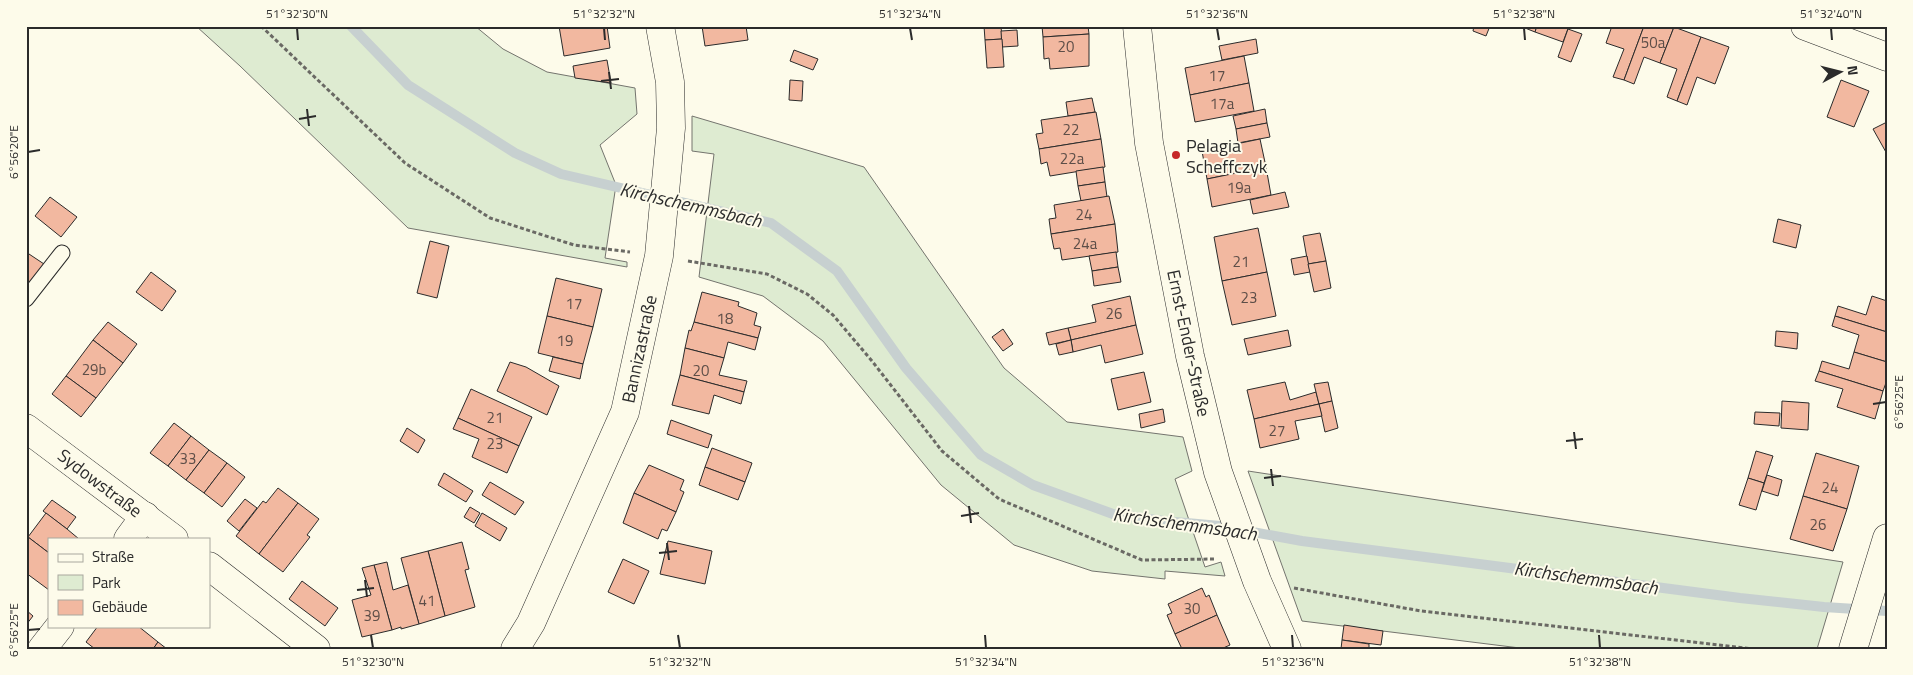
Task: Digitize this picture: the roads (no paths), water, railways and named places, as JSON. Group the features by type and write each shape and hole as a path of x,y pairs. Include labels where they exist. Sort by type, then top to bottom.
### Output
{"street":[{"name":"Bannizastraße","path":"515,649 531,623 625,412 659,256 670,153 672,128 670,82 660,26"},
{"name":"Ernst-Ender-Straße","path":"1137,26 1149,143 1190,356 1218,472 1253,571 1287,649"},
{"path":"1805,26 1887,57"},
{"name":"Sydowstraße","path":"26,428 173,538"},
{"path":"129,538 145,516"},
{"path":"1853,649 1887,538"},
{"path":"210,567 316,649"},
{"path":"42,649 58,628"}],"lane":[{"path":"26,299 62,253"}],"waterway":[{"name":"Kirchschemmsbach","path":"351,26 408,85 515,153 561,174 771,223 837,271 906,368 981,455 1033,485 1113,514 1220,526 1302,541 1740,598 1824,607 1887,611"}],"place":[{"name":"Pelagia Scheffczyk","path":"1176,155"}]}
